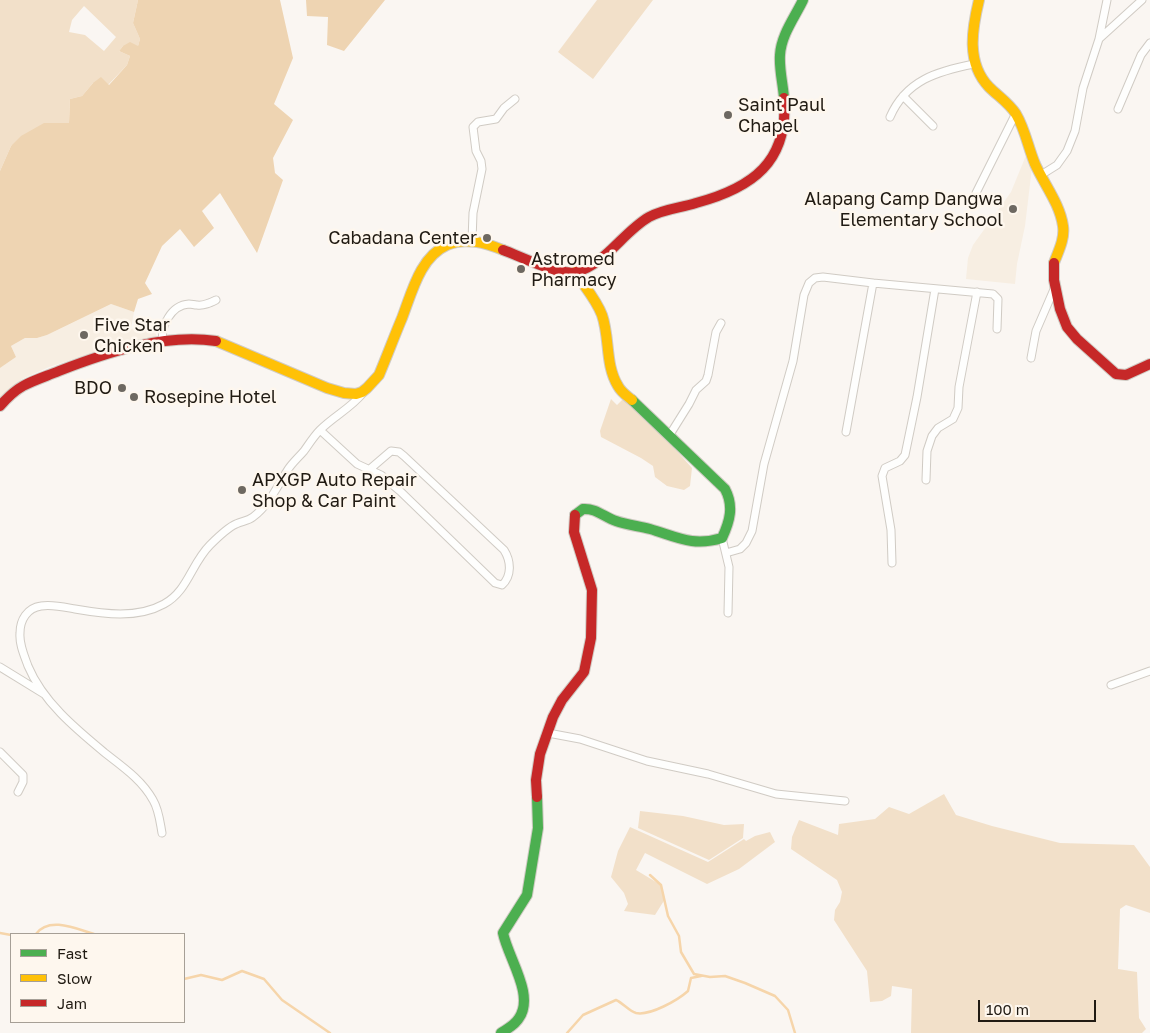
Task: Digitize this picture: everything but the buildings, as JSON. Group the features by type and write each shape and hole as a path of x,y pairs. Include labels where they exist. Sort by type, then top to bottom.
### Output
{"main road":[{"path":"0,406 24,384 38,378 126,348 191,338 215,341 327,388 354,395 364,390 373,384 379,375 393,343 409,296 426,262 435,253 451,244 461,241 472,241 564,272 575,272 589,266 638,225 659,212 700,202 733,190 756,177 768,166 785,126 781,47 803,0"},
{"path":"979,0 973,29 974,64 982,80 1007,102 1016,113 1029,151 1053,198 1063,224 1063,240 1054,266 1053,278 1063,318 1073,335 1109,371 1118,376 1126,377 1150,364"},
{"path":"501,1033 519,1018 524,1010 525,1000 516,966 506,946 504,933 527,895 529,886 538,828 537,766 553,717 562,700 584,672 591,638 592,590 574,532 573,522 576,514 583,509 591,510 618,522 648,529 684,541 705,542 722,538 732,510 730,498 725,489 619,388 610,368 602,314 575,272"}],"street":[{"path":"1041,175 1057,165 1072,140 1083,88 1099,39 1107,0"},
{"path":"1099,39 1142,0"},
{"path":"1118,109 1141,55 1150,43"},
{"path":"890,117 895,106 915,85 938,72 974,64"},
{"path":"904,96 933,126"},
{"path":"472,241 473,213 482,169 481,161 476,151 474,124 496,119 504,108 515,99"},
{"path":"976,193 1016,113"},
{"path":"726,553 740,549 746,543 752,531 764,464 793,361 804,295 809,283 815,278 823,277 993,294 997,296 996,329"},
{"path":"846,432 873,283"},
{"path":"1031,358 1036,330 1056,287"},
{"path":"892,563 891,530 882,476 885,468 900,462 905,455 917,398 935,289"},
{"path":"926,480 927,451 932,436 938,428 953,419 958,408 977,292"},
{"path":"163,342 161,335 163,328 167,319 175,311 190,304 204,305 216,300"},
{"path":"669,436 696,390 706,381 716,332 721,323"},
{"path":"162,833 159,815 154,802 136,778 72,724 46,695 32,674 23,653 20,624 24,616 32,609 40,606 56,606 112,614 133,614 164,604 175,597 183,589 198,561 209,546 236,524 252,518 266,505 288,469 320,430 355,402 364,390"},
{"path":"320,430 358,464 381,474 489,578 498,585 504,583 510,569 504,550 404,456 399,452 391,451 370,469"},
{"path":"722,538 726,553 729,582 728,613"},
{"path":"0,667 46,695"},
{"path":"1111,685 1150,671"},
{"path":"32,674 33,687"},
{"path":"548,733 567,736 647,761 708,774 776,794 845,801"},
{"path":"0,752 23,775 23,782 18,792"}],"shaded area":[{"path":"0,0 138,0 133,23 140,39 138,46 123,46 119,51 130,56 127,65 108,85 93,83 82,96 70,99 69,123 57,124 11,146 0,171","holes":["84,6 116,37 104,51 85,35 69,32 72,20"]},
{"path":"138,0 280,0 293,58 274,104 293,120 273,158 275,173 283,180 257,253 220,193 202,211 214,228 194,247 180,229 162,246 145,283 152,294 138,299 134,312 111,304 47,335 37,338 25,338 11,346 16,357 0,368 0,171 11,146 21,136 44,123 69,123 70,99 82,96 101,77 109,85 127,65 130,56 119,51 130,42 138,46 140,39 133,23"},
{"path":"306,0 385,0 344,51 327,45 328,17 307,16"},
{"path":"597,0 653,0 593,79 558,52"},
{"name":"Alapang Camp Dangwa Elementary School","path":"1027,153 1033,159 1025,226 1015,284 966,279 968,258 973,245 1011,192"},
{"path":"111,304 134,312 131,329 153,323 157,338 129,341 49,367 22,379 0,398 0,368 16,357 11,346 25,338 37,338 47,335"},
{"path":"611,399 617,405 623,399 651,422 692,468 690,486 684,490 667,486 655,477 653,466 601,437 600,431"},
{"path":"944,794 956,815 992,826 1060,843 1134,845 1150,867 1150,913 1126,905 1120,909 1118,969 1137,972 1139,1018 1146,1029 1142,1033 911,1033 912,989 892,986 891,996 882,1001 870,1002 867,971 834,920 835,910 840,902 842,892 837,880 791,849 792,837 799,820 838,835 839,824 875,819 889,807 909,814"},
{"path":"640,811 683,816 724,825 744,824 743,838 709,860 638,828"},
{"path":"630,827 708,862 744,839 746,841 755,836 770,832 775,842 739,869 707,884 645,853 636,870 661,885 665,899 655,915 624,911 628,904 624,893 611,877 618,851"}],"waterway":[{"path":"650,875 661,885 668,916 679,936 681,952 694,974 710,977 725,976 775,996 788,1010 795,1033"},
{"path":"37,933 48,926 56,925 64,925 91,933"},
{"path":"0,933 10,935"},
{"path":"185,979 201,975 222,980 242,971 264,979 282,1000 330,1033"},
{"path":"567,1033 583,1015 616,1000 636,1013 656,1010 671,1003 688,991 691,978 701,976"}],"traffic: fast":[{"path":"784,98 780,66 781,48 786,33 803,0"},
{"path":"575,515 583,509 588,509 620,522 685,540 702,542 722,538 730,514 728,495 725,489 632,400"},
{"path":"501,1033 515,1023 523,1009 524,999 519,976 503,933 527,895 538,828 537,797"}],"traffic: slow":[{"path":"979,0 974,22 974,57 982,78 1016,114 1035,164 1059,210 1063,226 1063,236 1054,263"},
{"path":"216,341 327,388 356,394 367,388 379,375 418,276 430,258 447,245 461,241 483,243 503,250"},
{"path":"575,272 602,315 609,360 614,378 624,394 632,400"}],"traffic: jam":[{"path":"503,250 540,265 560,271 576,272 596,262 640,223 654,214 716,197 734,189 750,180 763,169 773,155 780,139 784,120 784,98"},
{"path":"1054,263 1054,280 1060,309 1067,327 1077,339 1116,374 1126,375 1150,364"},
{"path":"0,406 14,392 27,384 115,351 156,342 176,340 216,341"},
{"path":"537,797 536,780 540,754 553,717 562,700 584,672 591,638 592,590 574,532 575,515"}],"place":[{"name":"Saint Paul Chapel","path":"728,115"},
{"name":"Alapang Camp Dangwa Elementary School","path":"1013,209"},
{"name":"Cabadana Center","path":"487,238"},
{"name":"Astromed Pharmacy","path":"521,269"},
{"name":"Five Star Chicken","path":"84,335"},
{"name":"BDO","path":"122,388"},
{"name":"Rosepine Hotel","path":"134,397"},
{"name":"APXGP Auto Repair Shop & Car Paint","path":"242,490"}]}
